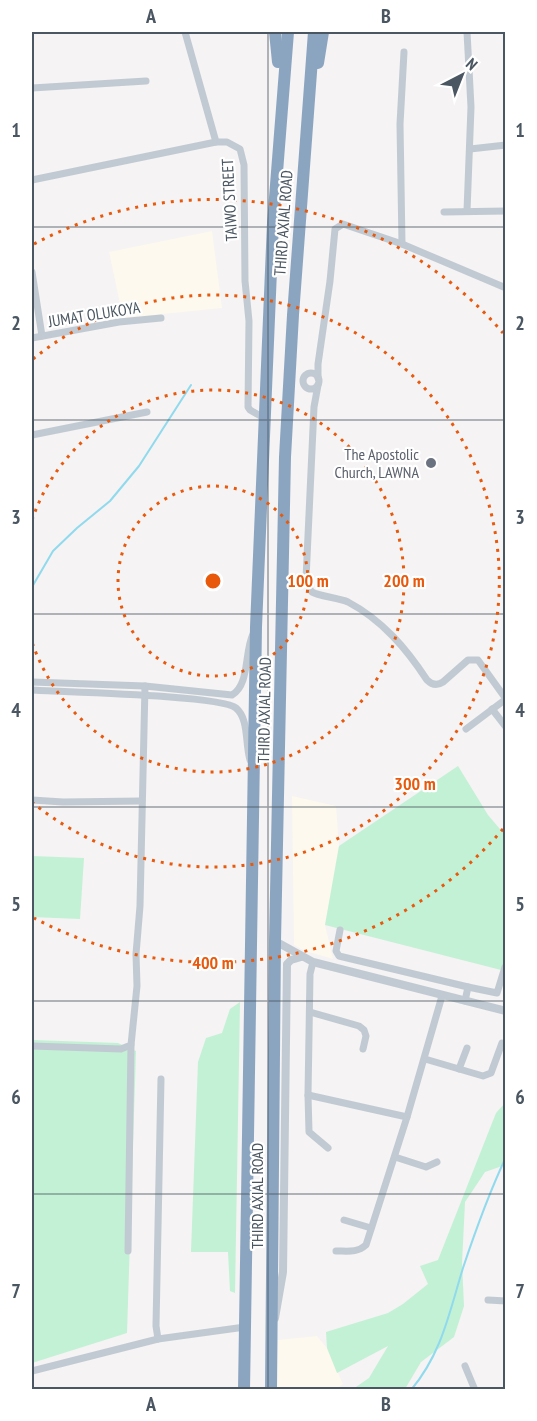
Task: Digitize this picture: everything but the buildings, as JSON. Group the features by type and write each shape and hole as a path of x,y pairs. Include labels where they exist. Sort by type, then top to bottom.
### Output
{"highway":[{"path":"277,32 281,129"},
{"name":"THIRD AXIAL ROAD","path":"244,1389 256,627 273,223 288,32"},
{"name":"THIRD AXIAL ROAD","path":"271,1389 275,942 285,469 288,396 314,32"},
{"path":"310,103 323,32"},
{"path":"322,46 328,32"}],"street":[{"path":"185,32 216,142"},
{"path":"467,32 471,107 467,211"},
{"path":"402,243 400,124 404,51"},
{"path":"32,88 146,81"},
{"name":"TAIWO STREET","path":"32,180 216,142 227,142 240,149 244,165 245,280 249,321 248,407 264,418"},
{"path":"470,149 506,145"},
{"path":"444,212 506,211"},
{"path":"466,729 506,699 478,660 468,660 440,684 432,684 397,640 376,621 346,601 315,593 309,588 306,579 314,407 335,229 343,224 402,243 506,288"},
{"path":"32,272 42,336"},
{"name":"JUMAT OLUKOYA","path":"32,338 119,322 161,318"},
{"path":"290,376 304,378 318,364"},
{"path":"311,373 318,381"},
{"path":"304,378 314,407"},
{"path":"288,396 307,388 315,388 318,381"},
{"path":"32,435 147,412"},
{"path":"32,682 146,686 232,695 239,690 249,643 256,627"},
{"path":"128,1251 131,1045 137,986 136,954 140,906 141,801 146,686"},
{"path":"32,690 147,695 230,704 244,717 247,749 254,773"},
{"path":"492,709 506,727"},
{"path":"32,800 141,801"},
{"path":"340,930 336,951 339,956 468,987 497,993 505,967"},
{"path":"275,942 313,962 506,1011"},
{"path":"272,1332 283,1272 287,964 301,957"},
{"path":"313,962 310,974 309,1132 328,1148"},
{"path":"465,1001 468,987"},
{"path":"336,1251 354,1251 366,1245 407,1118 442,996"},
{"path":"310,1012 359,1026 366,1035 363,1049"},
{"path":"425,1059 487,1076 491,1073 502,1043"},
{"path":"32,1046 121,1048 131,1045"},
{"path":"459,1069 466,1048"},
{"path":"158,1339 156,1326 161,1079"},
{"path":"308,1095 407,1118"},
{"path":"394,1157 426,1167 437,1162"},
{"path":"344,1220 371,1228"},
{"path":"488,1300 506,1302"},
{"path":"32,1371 158,1339 244,1327"},
{"path":"465,1366 475,1389"}],"shaded area":[{"path":"212,231 222,308 123,318 109,252"},
{"path":"292,796 336,806 339,846 325,925 333,959 305,951 294,945"},
{"path":"317,1336 327,1348 343,1384 337,1389 276,1390 278,1340"}],"green space":[{"path":"458,766 488,815 505,835 505,971 325,925 339,846"},
{"path":"32,856 84,858 80,919 32,917"},
{"path":"240,1002 235,1293 230,1291 228,1252 191,1252 198,1062 206,1038 222,1033 230,1009"},
{"path":"32,1040 118,1043 136,1051 127,1333 32,1363"},
{"path":"505,1103 505,1165 485,1172 465,1202 462,1263 464,1306 454,1337 421,1362 405,1389 353,1389 369,1378 388,1346 337,1373 327,1348 326,1332 388,1313 428,1284 420,1266 438,1260 496,1113"}],"waterway":[{"path":"32,587 53,551 110,501 139,466 191,385"},
{"path":"411,1390 422,1376 437,1347 478,1226 506,1157"}],"place":[{"name":"The Apostolic Church, LAWNA","path":"431,463"}]}
